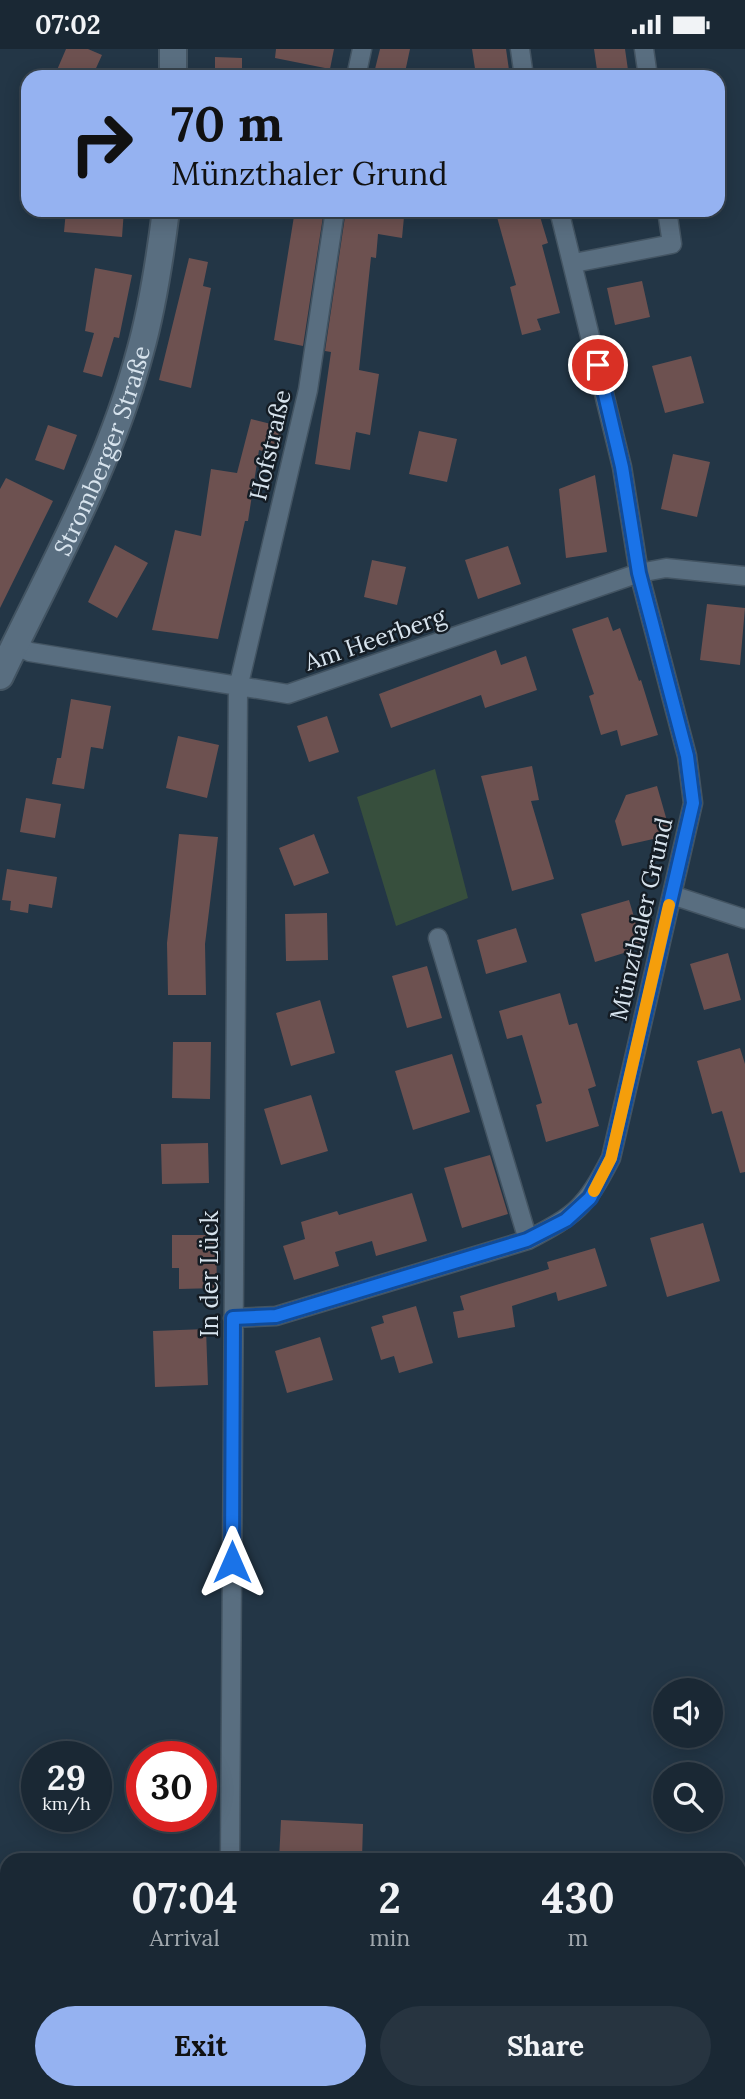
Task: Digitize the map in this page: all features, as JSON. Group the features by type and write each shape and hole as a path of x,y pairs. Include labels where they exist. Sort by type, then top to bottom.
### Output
{"main road":[{"path":"173,49 173,70"},
{"name":"Stromberger Straße","path":"0,677 98,470 127,395 152,299 165,217"}],"street":[{"path":"358,70 362,49"},
{"path":"520,49 523,70"},
{"path":"644,49 647,70"},
{"name":"Hofstraße","path":"238,688 308,390 334,217"},
{"name":"Münzthaler Grund","path":"233,1318 276,1316 527,1240 566,1220 590,1198 611,1158 693,803 687,756 639,573 622,467 561,217"},
{"path":"574,263 672,244 668,217"},
{"name":"Am Heerberg","path":"15,645 30,652 238,688 288,694 639,573 666,568 745,576"},
{"name":"In der Lück","path":"230,1853 238,688"},
{"path":"672,895 745,919"},
{"path":"438,938 527,1240"}],"green space":[{"path":"435,769 468,898 396,926 357,797"}],"building":[{"path":"66,49 88,49 102,55 95,70 57,70"},
{"path":"276,49 334,49 330,69 275,58"},
{"path":"380,49 410,49 406,70 375,70"},
{"path":"472,49 506,49 509,70 475,70"},
{"path":"594,49 625,49 628,70 597,70"},
{"path":"215,57 242,58 242,70 215,70"},
{"path":"65,217 123,217 122,237 64,232"},
{"path":"294,217 323,217 303,346 274,340"},
{"path":"345,217 404,217 402,238 378,234 376,258 371,257 359,370 379,374 370,435 356,432 350,470 315,464 331,352 325,351"},
{"path":"497,217 540,217 548,243 542,245 560,313 537,319 541,330 522,335 510,287 516,285"},
{"path":"189,258 208,262 203,286 211,288 191,388 159,380"},
{"path":"95,268 132,275 119,338 114,337 102,377 83,372 94,333 85,331"},
{"path":"642,281 650,317 615,325 607,288"},
{"path":"691,356 704,403 665,413 652,366"},
{"path":"251,419 283,427 275,455 259,450 248,521 245,521 218,639 152,630 175,530 201,536 211,469 237,473"},
{"path":"48,425 77,435 64,470 35,460"},
{"path":"419,431 457,439 447,482 409,474"},
{"path":"673,454 710,462 697,517 661,509"},
{"path":"595,475 607,552 566,558 559,489"},
{"path":"6,478 53,501 0,608 0,489"},
{"path":"115,545 148,563 117,618 88,602"},
{"path":"508,546 521,584 478,599 465,560"},
{"path":"372,560 406,567 397,605 364,597"},
{"path":"707,604 745,608 740,665 700,660"},
{"path":"608,617 613,631 620,628 639,681 641,680 658,735 621,746 617,730 601,735 589,696 594,694 572,629"},
{"path":"496,650 501,665 526,656 537,690 485,708 481,695 391,728 379,694"},
{"path":"71,699 111,706 103,749 91,747 84,789 52,784 57,758 61,758"},
{"path":"327,716 339,752 309,762 297,726"},
{"path":"178,736 219,745 207,798 166,788"},
{"path":"532,766 539,800 531,801 554,879 512,891 481,776"},
{"path":"657,786 671,835 622,846 615,821 626,795"},
{"path":"26,798 61,804 55,838 20,832"},
{"path":"179,834 218,837 205,944 206,995 168,995 167,943"},
{"path":"314,834 329,873 294,886 279,848"},
{"path":"7,869 57,877 52,908 29,904 28,913 10,910 11,901 2,900"},
{"path":"629,900 643,947 595,962 581,914"},
{"path":"327,913 328,960 286,961 285,914"},
{"path":"516,928 527,962 486,974 477,940"},
{"path":"728,953 741,1000 704,1010 690,964"},
{"path":"427,966 442,1018 407,1028 392,976"},
{"path":"560,993 569,1025 577,1023 596,1086 588,1089 599,1126 546,1142 536,1105 542,1103 522,1035 507,1039 499,1011"},
{"path":"320,1000 335,1053 291,1066 276,1013"},
{"path":"173,1042 211,1042 210,1099 172,1098"},
{"path":"740,1048 745,1064 745,1172 740,1173 722,1111 712,1114 697,1061"},
{"path":"452,1054 470,1112 413,1130 395,1071"},
{"path":"311,1095 328,1151 281,1165 264,1109"},
{"path":"208,1143 209,1183 162,1184 161,1144"},
{"path":"490,1155 508,1214 462,1228 444,1168"},
{"path":"412,1193 427,1241 376,1256 372,1241 335,1252 339,1266 294,1280 283,1246 305,1239 301,1222 337,1211 339,1215"},
{"path":"703,1223 720,1281 667,1297 650,1238"},
{"path":"172,1235 216,1235 217,1288 179,1289 179,1268 172,1268"},
{"path":"595,1248 607,1286 558,1301 556,1292 512,1306 515,1327 458,1338 453,1312 464,1310 460,1296 549,1269 547,1262"},
{"path":"416,1306 433,1363 399,1373 394,1356 381,1360 371,1327 384,1323 382,1316"},
{"path":"206,1329 208,1385 155,1387 153,1331"},
{"path":"320,1337 333,1380 287,1393 275,1351"},
{"path":"281,1820 363,1824 362,1853 279,1853"}],"slow traffic":[{"path":"594,1191 611,1158 669,905"}],"route":[{"path":"232,1562 233,1318 276,1316 527,1240 566,1220 590,1198 611,1158 693,803 687,756 639,573 622,467 598,365"}]}
